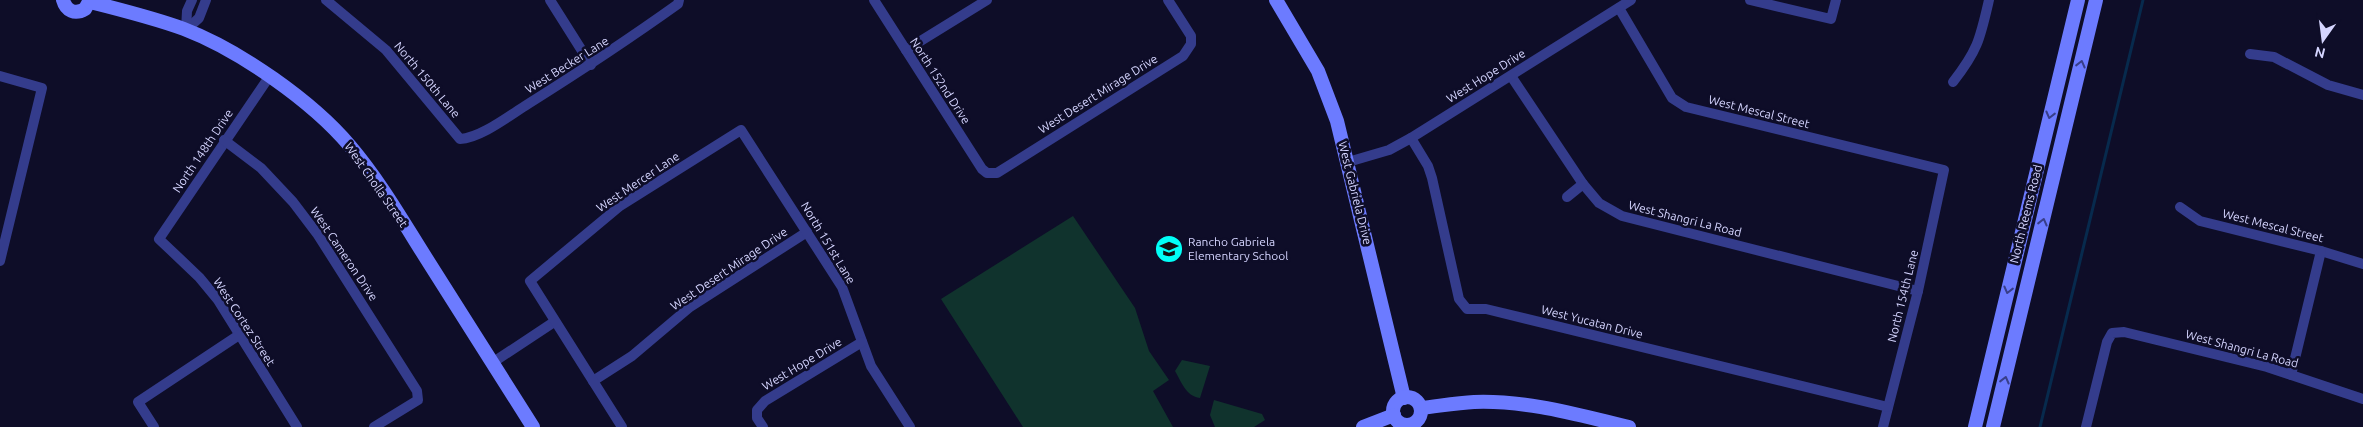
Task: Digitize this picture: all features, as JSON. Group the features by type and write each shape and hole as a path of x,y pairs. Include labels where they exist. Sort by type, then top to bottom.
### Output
{"street":[{"path":"63,0 67,9 76,12 85,9 90,1"},
{"path":"186,30 187,11 192,0"},
{"path":"186,30 199,18 206,0"},
{"name":"North 150th Lane","path":"326,0 386,50 460,139"},
{"path":"550,0 590,65"},
{"name":"West Becker Lane","path":"460,139 469,139 504,120 590,65 678,4 679,0"},
{"name":"North 152nd Drive","path":"874,0 982,169 987,173"},
{"path":"906,50 987,0"},
{"name":"West Desert Mirage Drive","path":"987,173 997,173 1183,56 1191,44 1191,36 1168,0"},
{"name":"West Gabriela Drive","path":"1276,0 1318,71 1334,112 1348,162 1404,398"},
{"name":"West Hope Drive","path":"1348,162 1389,150 1411,138 1631,0"},
{"path":"1750,0 1831,19 1836,0"},
{"path":"1953,82 1971,59 1979,42 1988,0"},
{"name":"North Reems Road","path":"1975,427 2078,0"},
{"name":"North Reems Road","path":"1994,427 2096,0"},
{"name":"West Cholla Street","path":"90,1 186,30 244,61 269,77 318,114 349,145 379,184 533,427"},
{"name":"West Mescal Street","path":"1619,8 1672,98 1686,107 1944,170"},
{"path":"2250,54 2274,57 2328,85 2363,95"},
{"path":"0,76 42,88 4,232 0,261"},
{"name":"West Shangri La Road","path":"1511,76 1583,184 1599,203 1622,216 1918,291"},
{"name":"North 148th Drive","path":"159,239 224,140 269,77"},
{"name":"North 151st Lane","path":"741,130 842,286 871,366 910,427"},
{"name":"West Mercer Lane","path":"554,322 530,281 620,206 741,130"},
{"name":"West Yucatan Drive","path":"1411,138 1428,166 1460,299 1467,309 1486,309 1888,407"},
{"name":"West Cameron Drive","path":"224,140 261,168 293,202 318,235 417,391 418,400 374,427"},
{"name":"North 154th Lane","path":"1883,427 1918,291 1944,170"},
{"path":"1567,197 1583,184"},
{"name":"West Mescal Street","path":"2180,207 2200,221 2363,264"},
{"name":"West Desert Mirage Drive","path":"593,381 632,356 690,307 807,232"},
{"name":"West Cortez Street","path":"159,239 199,277 218,300 297,427"},
{"path":"2291,375 2321,252"},
{"path":"492,363 554,322 622,427"},
{"name":"West Shangri La Road","path":"2086,427 2107,342 2112,333 2124,332 2291,375 2363,399"},
{"path":"154,427 138,402 239,335"},
{"name":"West Hope Drive","path":"763,427 757,418 757,410 765,401 862,342"},
{"path":"1404,398 1416,401 1421,408 1417,422 1408,425 1399,423 1394,415 1397,403 1404,398"},
{"path":"1421,408 1474,402 1515,403 1561,411 1629,427"},
{"path":"1363,427 1394,415"}],"green space":[{"path":"1073,216 1135,308 1149,351 1169,380 1153,391 1173,427 1023,427 941,299"},
{"path":"1182,360 1210,366 1200,398 1188,392 1175,371"},
{"path":"1214,400 1262,414 1265,420 1254,427 1215,427 1210,415"}],"waterway":[{"path":"2040,427 2143,0"}],"place":[{"name":"Rancho Gabriela Elementary School","path":"1169,249"}]}
